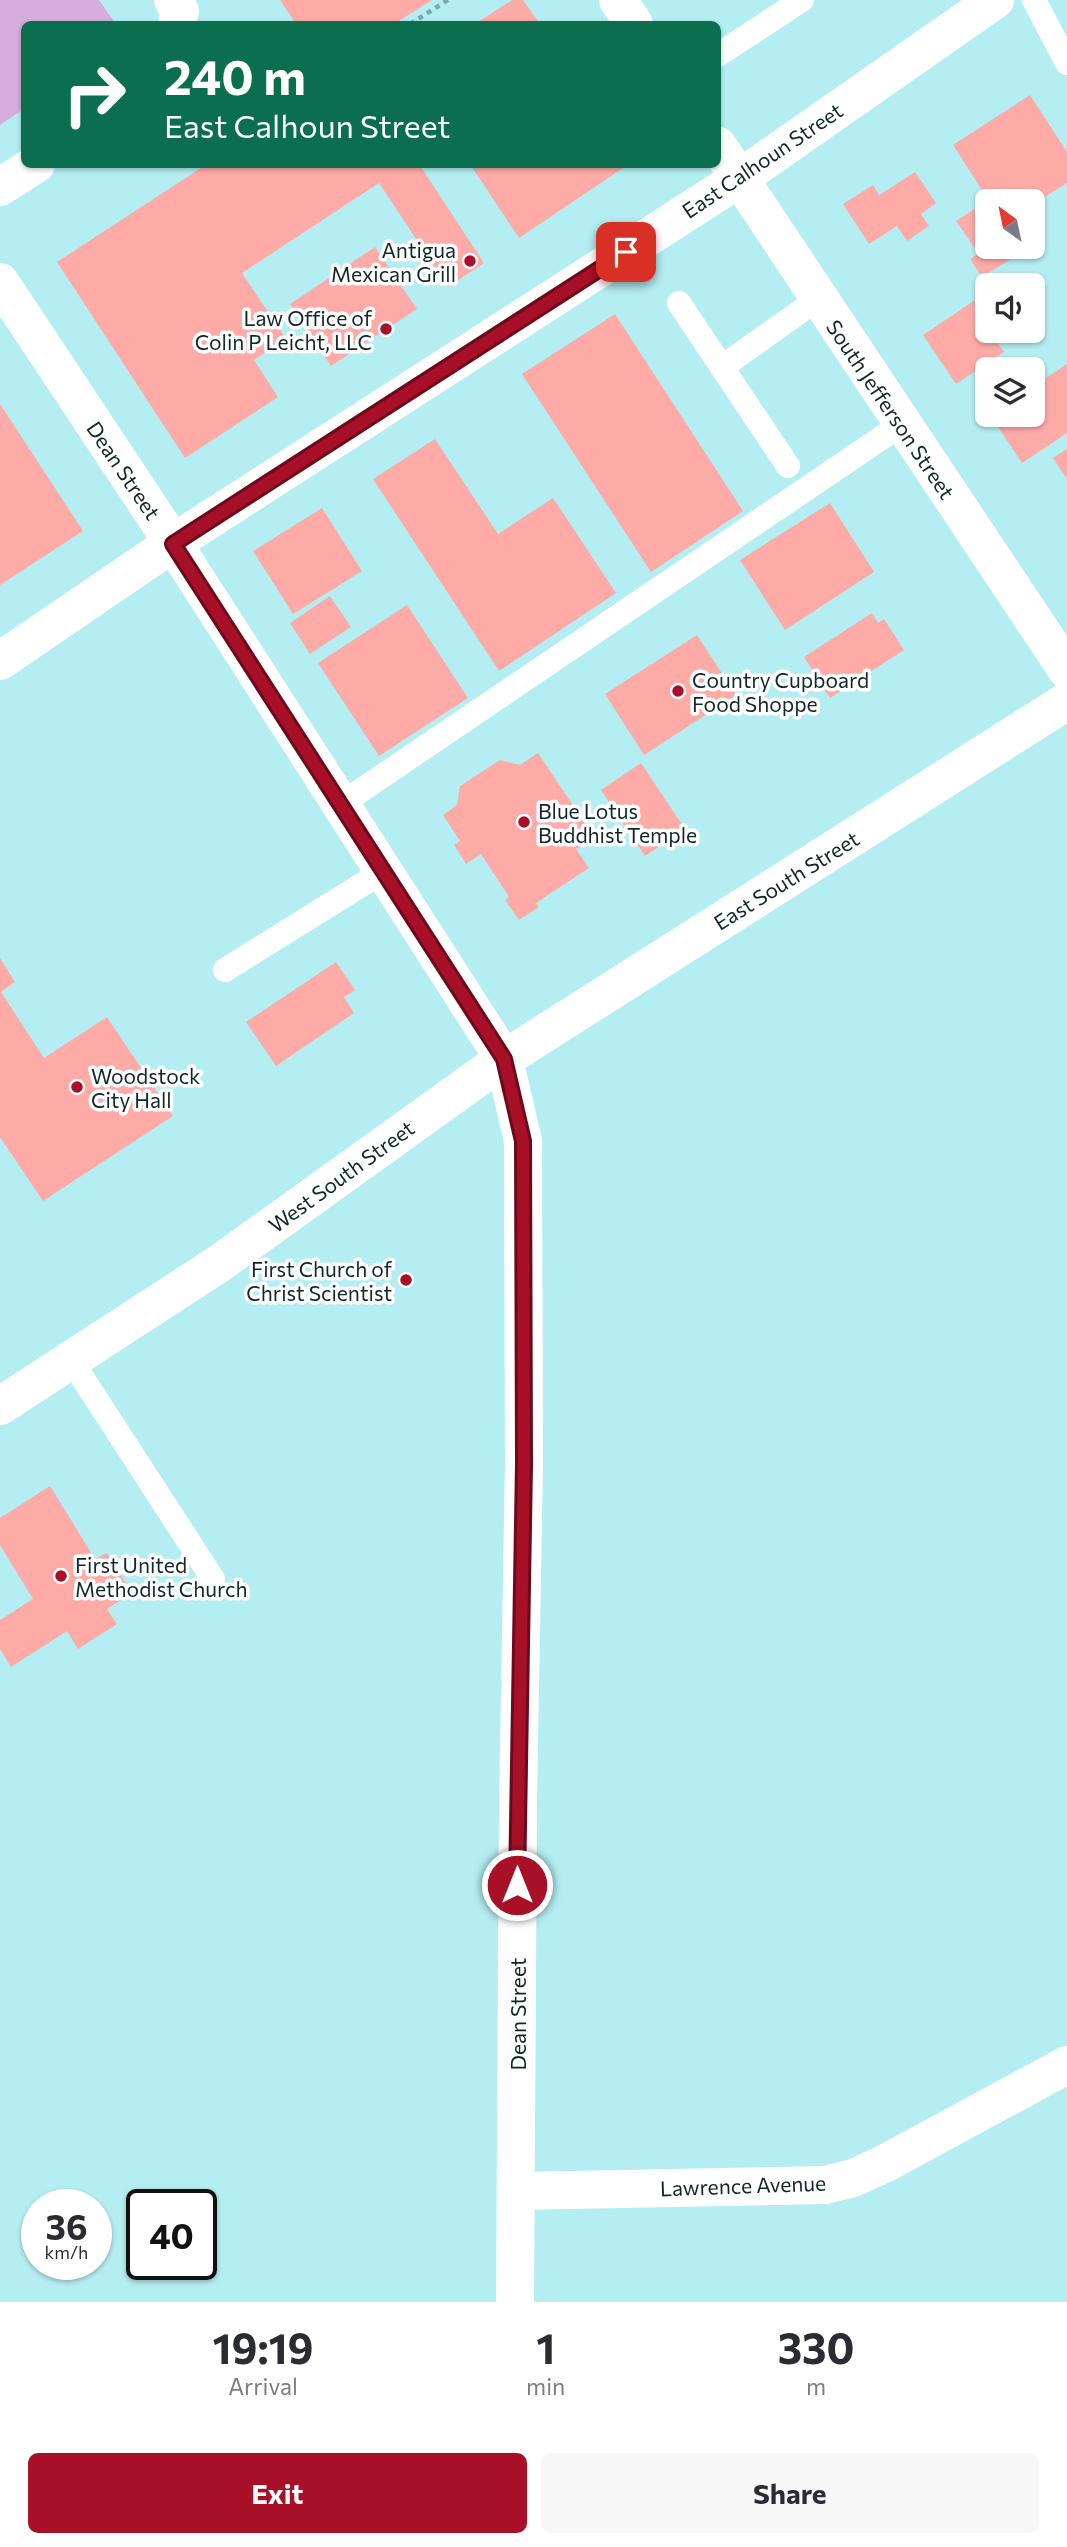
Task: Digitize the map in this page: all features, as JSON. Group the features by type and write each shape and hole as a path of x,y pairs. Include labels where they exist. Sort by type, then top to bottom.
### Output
{"street":[{"path":"173,0 180,11 178,21"},
{"path":"618,0 632,21"},
{"name":"East Calhoun Street","path":"0,661 173,544 740,178 995,0"},
{"name":"South Jefferson Street","path":"721,150 1067,670"},
{"path":"0,187 30,168"},
{"name":"Dean Street","path":"0,282 173,544 504,1059 523,1141 524,1464 515,2302"},
{"name":"East South Street","path":"504,1059 1067,701"},
{"name":"West South Street","path":"0,1406 220,1263 504,1059"},
{"name":"Lawrence Avenue","path":"516,2191 835,2182 884,2164 1067,2064"}],"lane":[{"path":"721,53 802,0"},
{"path":"1034,0 1067,62"},
{"path":"722,367 818,299"},
{"path":"679,303 788,466"},
{"path":"341,804 902,424"},
{"path":"225,970 384,871"},
{"path":"71,1360 213,1579"}],"path":[{"path":"415,21 448,0"}],"shaded area":[{"path":"0,0 99,0 114,21 21,21 21,111 0,125"}],"building":[{"path":"280,0 432,0 399,21 294,21"},
{"path":"512,0 523,0 538,21 480,21"},
{"path":"1030,95 1067,152 1067,183 1045,197 1045,189 981,189 953,145"},
{"path":"201,168 422,168 484,263 448,287 379,183 242,273 286,339 254,360 278,397 185,458 57,262"},
{"path":"473,168 623,168 519,238"},
{"path":"915,172 936,203 921,214 929,226 907,241 897,226 869,244 843,204 873,185 879,195"},
{"path":"975,209 975,249 956,221"},
{"path":"375,247 417,309 331,366 290,304"},
{"path":"975,256 975,259 1011,259 988,273 979,273 970,259"},
{"path":"975,300 975,343 1000,343 1004,352 996,357 975,357 975,371 956,384 923,335"},
{"path":"615,314 743,511 651,572 522,374"},
{"path":"1067,364 1067,433 1022,463 998,427 1045,427 1045,378"},
{"path":"0,404 83,531 0,585"},
{"path":"435,439 498,534 553,498 616,593 499,671 373,479"},
{"path":"1067,449 1067,479 1053,458"},
{"path":"830,503 874,572 785,630 740,560"},
{"path":"322,508 362,571 293,614 253,551"},
{"path":"330,596 351,627 310,654 290,623"},
{"path":"407,605 468,698 379,756 318,663"},
{"path":"872,613 878,623 884,619 904,650 830,698 804,657"},
{"path":"697,635 736,695 644,755 605,694"},
{"path":"538,753 594,837 576,849 589,868 536,903 539,907 519,920 505,900 509,897 481,854 466,864 454,845 460,841 443,815 457,805 460,786 500,760 520,765"},
{"path":"641,763 685,829 645,856 601,790"},
{"name":"Woodstock City Hall","path":"0,958 15,982 1,992 44,1058 107,1017 173,1116 43,1201 0,1137"},
{"path":"336,962 355,990 344,997 354,1013 276,1066 246,1022"},
{"path":"50,1486 95,1559 107,1553 132,1593 107,1609 117,1624 78,1649 67,1631 11,1667 0,1649 0,1620 33,1599 0,1545 0,1518"}],"place":[{"name":"Antigua Mexican Grill","path":"470,261"},
{"name":"Law Office of Colin P Leicht, LLC","path":"386,329"},
{"name":"Country Cupboard Food Shoppe","path":"678,691"},
{"name":"Blue Lotus Buddhist Temple","path":"524,822"},
{"name":"Woodstock City Hall","path":"77,1087"},
{"name":"First Church of Christ Scientist","path":"406,1280"},
{"name":"First United Methodist Church","path":"61,1576"}],"route":[{"path":"517,1885 524,1464 523,1141 504,1059 173,544 626,252"}]}
